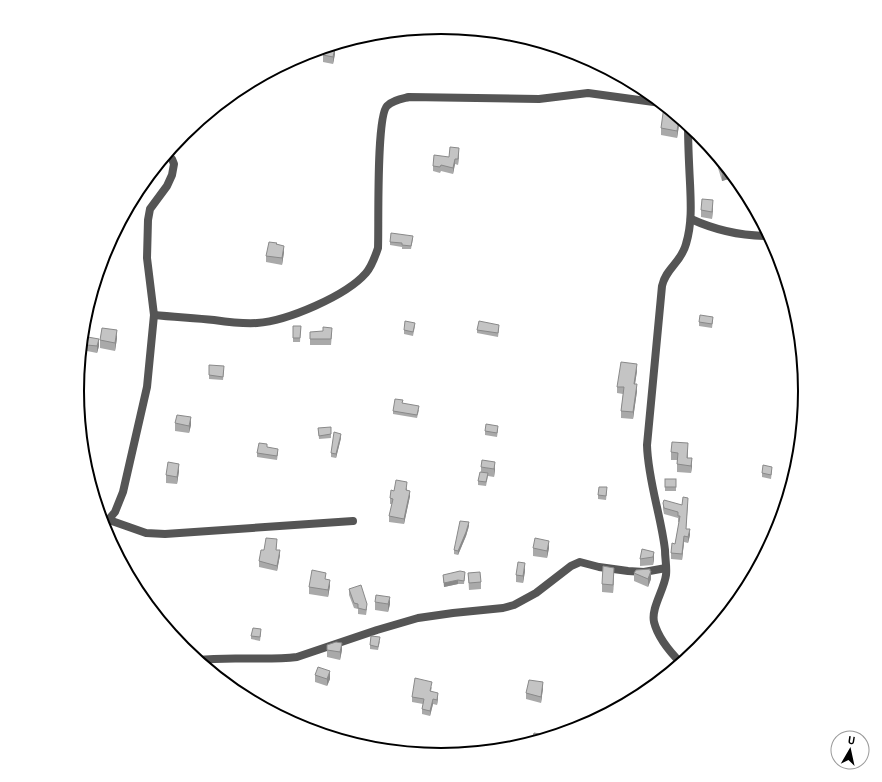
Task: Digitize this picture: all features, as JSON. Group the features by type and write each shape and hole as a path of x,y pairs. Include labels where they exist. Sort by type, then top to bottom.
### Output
{"street":[{"path":"154,315 238,322 265,322 320,304 336,296 359,280 367,272 378,248 381,120 387,106 396,100 409,97 539,98 588,93 649,101"},
{"path":"676,659 661,639 654,621 654,614 665,582 666,568 663,530 648,461 647,436 662,286 664,278 680,258 684,250 691,219 688,135"},
{"path":"108,520 115,512 123,492 146,387 154,315 147,258 148,220 150,209 167,186 172,175 174,164 171,158"},
{"path":"691,219 716,228 762,235"},
{"path":"110,524 146,533 165,534 352,521"},
{"path":"207,660 287,658 418,618 503,608 521,602 536,594 571,566 580,562 612,569 644,572 666,568"}],"building":[{"path":"334,50 333,57 323,54"},
{"path":"663,112 678,125 677,131 661,128"},
{"path":"450,147 459,148 458,159 455,159 453,168 441,165 440,167 433,166 434,155 449,157"},
{"path":"702,199 713,200 712,212 701,210"},
{"path":"391,233 413,236 411,246 402,245 402,243 390,242"},
{"path":"269,242 284,246 282,258 266,256"},
{"path":"700,315 713,317 712,324 699,322"},
{"path":"405,321 415,323 413,332 404,330"},
{"path":"479,321 499,325 498,333 477,330"},
{"path":"293,326 301,326 300,338 293,338"},
{"path":"323,327 332,328 331,339 310,339 310,332 323,331"},
{"path":"102,328 117,330 115,343 100,340"},
{"path":"88,337 99,339 97,346 87,345"},
{"path":"621,362 637,364 634,384 637,384 633,412 621,411 624,387 617,387"},
{"path":"209,365 224,366 223,377 209,375"},
{"path":"395,399 403,400 402,403 419,406 417,415 393,411"},
{"path":"177,415 191,417 189,426 175,423"},
{"path":"486,424 498,426 497,433 485,431"},
{"path":"331,427 331,434 319,436 318,428"},
{"path":"334,432 341,434 336,454 331,453"},
{"path":"672,442 688,443 687,458 692,458 691,466 677,464 678,453 671,452"},
{"path":"259,443 267,444 267,447 278,449 277,456 257,453"},
{"path":"482,460 495,462 494,469 481,467"},
{"path":"168,462 179,464 177,477 166,475"},
{"path":"763,465 772,467 771,475 762,473"},
{"path":"480,472 488,473 486,482 478,481"},
{"path":"665,479 676,479 676,487 665,487"},
{"path":"396,480 407,482 406,490 410,491 404,519 389,516 393,499 390,498 391,490 394,491"},
{"path":"599,487 607,487 606,496 598,495"},
{"path":"683,497 688,498 686,529 690,529 688,537 684,536 682,554 671,553 672,543 675,544 680,516 678,516 678,512 664,508 663,503 664,500 682,505"},
{"path":"460,521 469,522 458,551 454,550"},
{"path":"266,538 277,539 276,550 280,550 277,566 259,561 261,550 264,550"},
{"path":"535,538 549,541 547,551 533,548"},
{"path":"642,549 654,552 653,557 640,559"},
{"path":"518,562 525,563 523,576 516,575"},
{"path":"603,566 614,568 613,585 602,584"},
{"path":"650,569 651,571 648,579 634,573 636,570"},
{"path":"312,570 326,573 325,579 330,580 328,590 309,587"},
{"path":"460,571 465,572 464,581 458,580 444,583 443,575"},
{"path":"480,572 481,582 469,583 468,573"},
{"path":"361,585 367,604 366,610 358,608 358,604 354,603 349,589"},
{"path":"376,595 390,597 388,604 375,602"},
{"path":"253,628 261,629 260,637 251,636"},
{"path":"371,636 380,637 378,647 370,645"},
{"path":"336,642 342,643 340,652 327,650 327,645"},
{"path":"318,667 330,671 327,679 315,675"},
{"path":"415,678 432,682 430,691 438,693 437,700 433,699 430,711 422,709 424,699 412,697"},
{"path":"529,680 543,682 541,697 526,693"}]}
